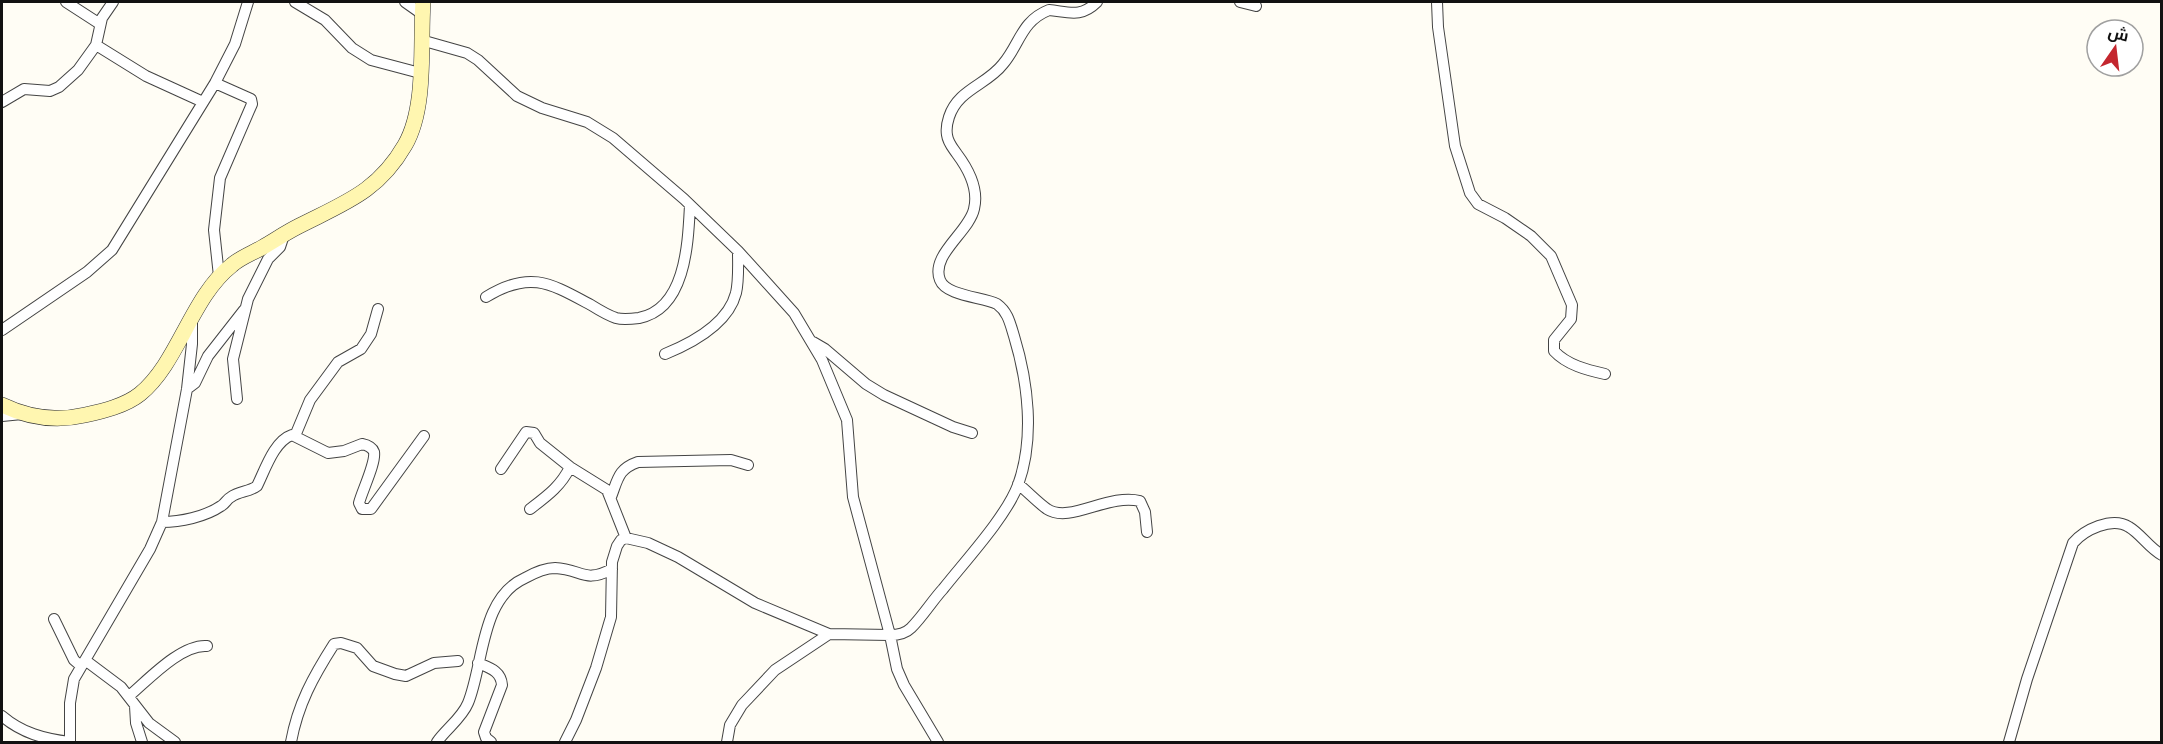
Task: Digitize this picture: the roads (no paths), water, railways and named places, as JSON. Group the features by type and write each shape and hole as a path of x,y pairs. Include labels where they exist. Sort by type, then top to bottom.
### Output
{"street":[{"path":"66,2 100,24"},
{"path":"2,102 24,89 50,91 59,87 78,70 96,45 100,24 112,2"},
{"path":"2,330 87,272 112,250 215,83 235,44 248,2"},
{"path":"296,2 325,20 352,48 371,60 420,73"},
{"path":"2,405 22,414 40,418 71,418 102,411 139,394 158,374 219,276 234,263 353,199 374,184 389,169 407,142 415,115 420,73 422,8 405,2"},
{"path":"566,742 596,668 611,617 612,561 621,540 626,538 648,543 678,557 755,603 829,634 898,635 911,628 980,544 1018,484 1025,460 1027,410 1025,379 1021,354 1004,309 997,304 947,289 940,282 939,274 944,255 969,223 975,200 969,173 949,144 946,133 947,124 957,102 964,93 996,72 1005,62 1014,44 1031,20 1049,10 1078,14 1097,2"},
{"path":"1240,2 1256,6"},
{"path":"1437,2 1438,27 1455,146 1470,193 1478,204 1531,236 1551,256 1573,310 1571,319 1554,340 1554,351 1572,364 1605,374"},
{"path":"421,40 466,53 478,60 517,96 530,103 575,117 598,128 625,147 738,251 794,313 813,342 847,420 853,497 900,677 938,742"},
{"path":"96,45 146,76 203,102"},
{"path":"215,83 251,99 252,104 220,178 214,230 219,276"},
{"path":"486,297 513,283 536,282 571,293 615,318 628,319 646,316 662,305 676,285 687,245 690,205"},
{"path":"237,399 233,359 248,299 264,265 280,247 284,235"},
{"path":"665,354 709,330 730,305 735,294 738,251"},
{"path":"187,389 195,383 208,356 246,308"},
{"path":"296,436 310,400 338,362 361,349 371,334 378,309"},
{"path":"2,716 21,730 46,738 70,742 71,690 74,679 150,549 162,522 187,389 192,344 192,318"},
{"path":"813,342 825,349 866,384 884,395 953,427 972,433"},
{"path":"2,416 22,414"},
{"path":"501,469 526,432 534,433 540,443 570,467 602,485 611,497 626,538"},
{"path":"162,522 179,522 210,511 218,508 231,496 253,489 257,486 279,446 288,436 296,436 328,453 344,451 362,444 371,448 374,452 372,464 359,503 360,508 368,510 379,500 424,436"},
{"path":"611,497 620,474 626,467 638,462 731,460 748,465"},
{"path":"530,509 555,490 564,480 570,467"},
{"path":"1018,484 1048,509 1059,513 1068,514 1100,503 1140,501 1145,512 1148,532"},
{"path":"2009,742 2027,679 2073,543 2087,531 2103,525 2123,524 2133,529 2145,543 2162,555"},
{"path":"437,742 467,706 491,614 505,592 521,579 554,568 594,577 612,569"},
{"path":"54,619 74,660 83,663 121,687 149,723 175,742"},
{"path":"728,742 733,717 775,670 829,634"},
{"path":"291,742 295,720 304,694 334,644 341,643 357,648 373,666 406,676 434,663 458,662"},
{"path":"132,701 183,652 207,646"},
{"path":"478,663 502,677 502,685 484,732 486,738 491,742"},
{"path":"132,701 142,742"}]}
